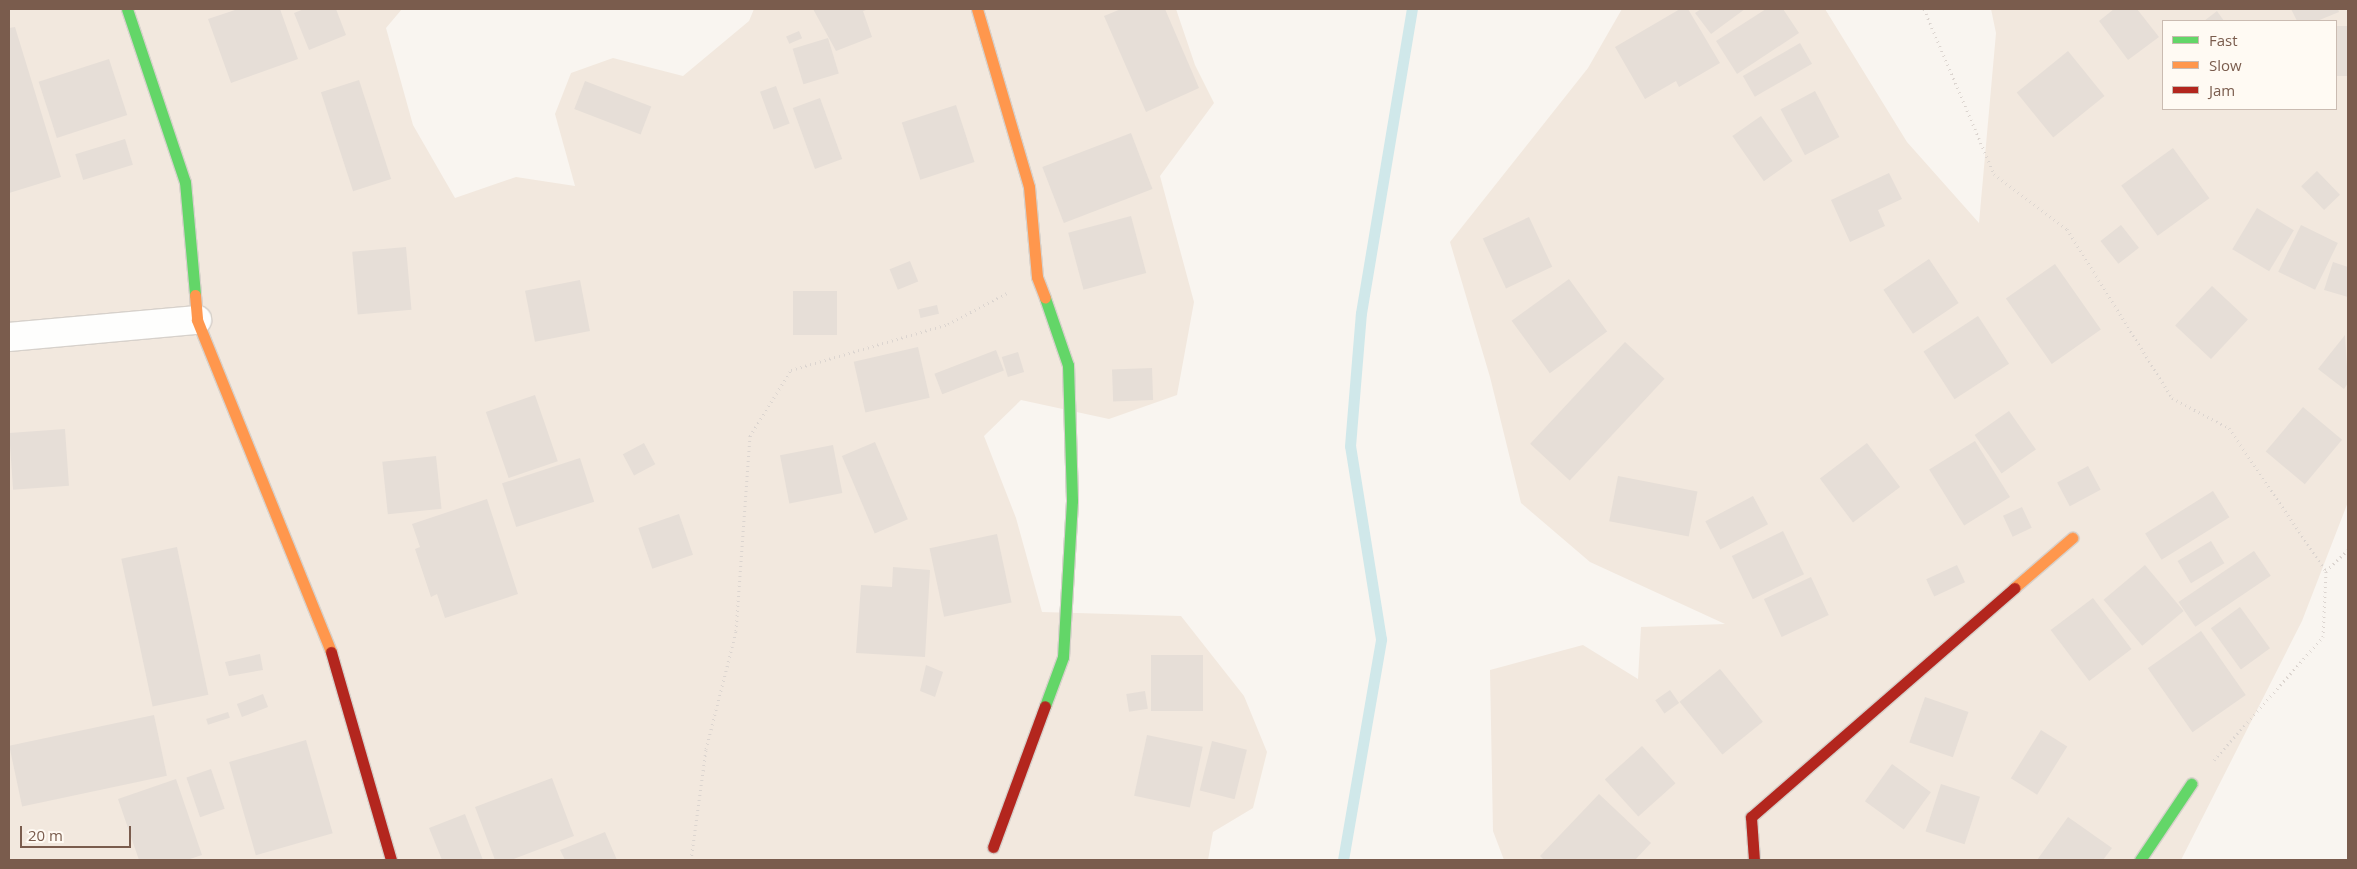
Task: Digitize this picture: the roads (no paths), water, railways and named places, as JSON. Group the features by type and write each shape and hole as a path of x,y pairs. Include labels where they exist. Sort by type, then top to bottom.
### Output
{"street":[{"path":"127,9 185,182 197,320 338,668 390,860"},
{"path":"977,9 1029,187 1037,277 1068,365 1072,501 1063,657 993,847"},
{"path":"9,337 197,320"},
{"path":"1754,860 1752,817 2072,538"},
{"path":"2140,860 2192,784"}],"waterway":[{"path":"1343,860 1381,639 1350,446 1361,313 1412,9"}]}
